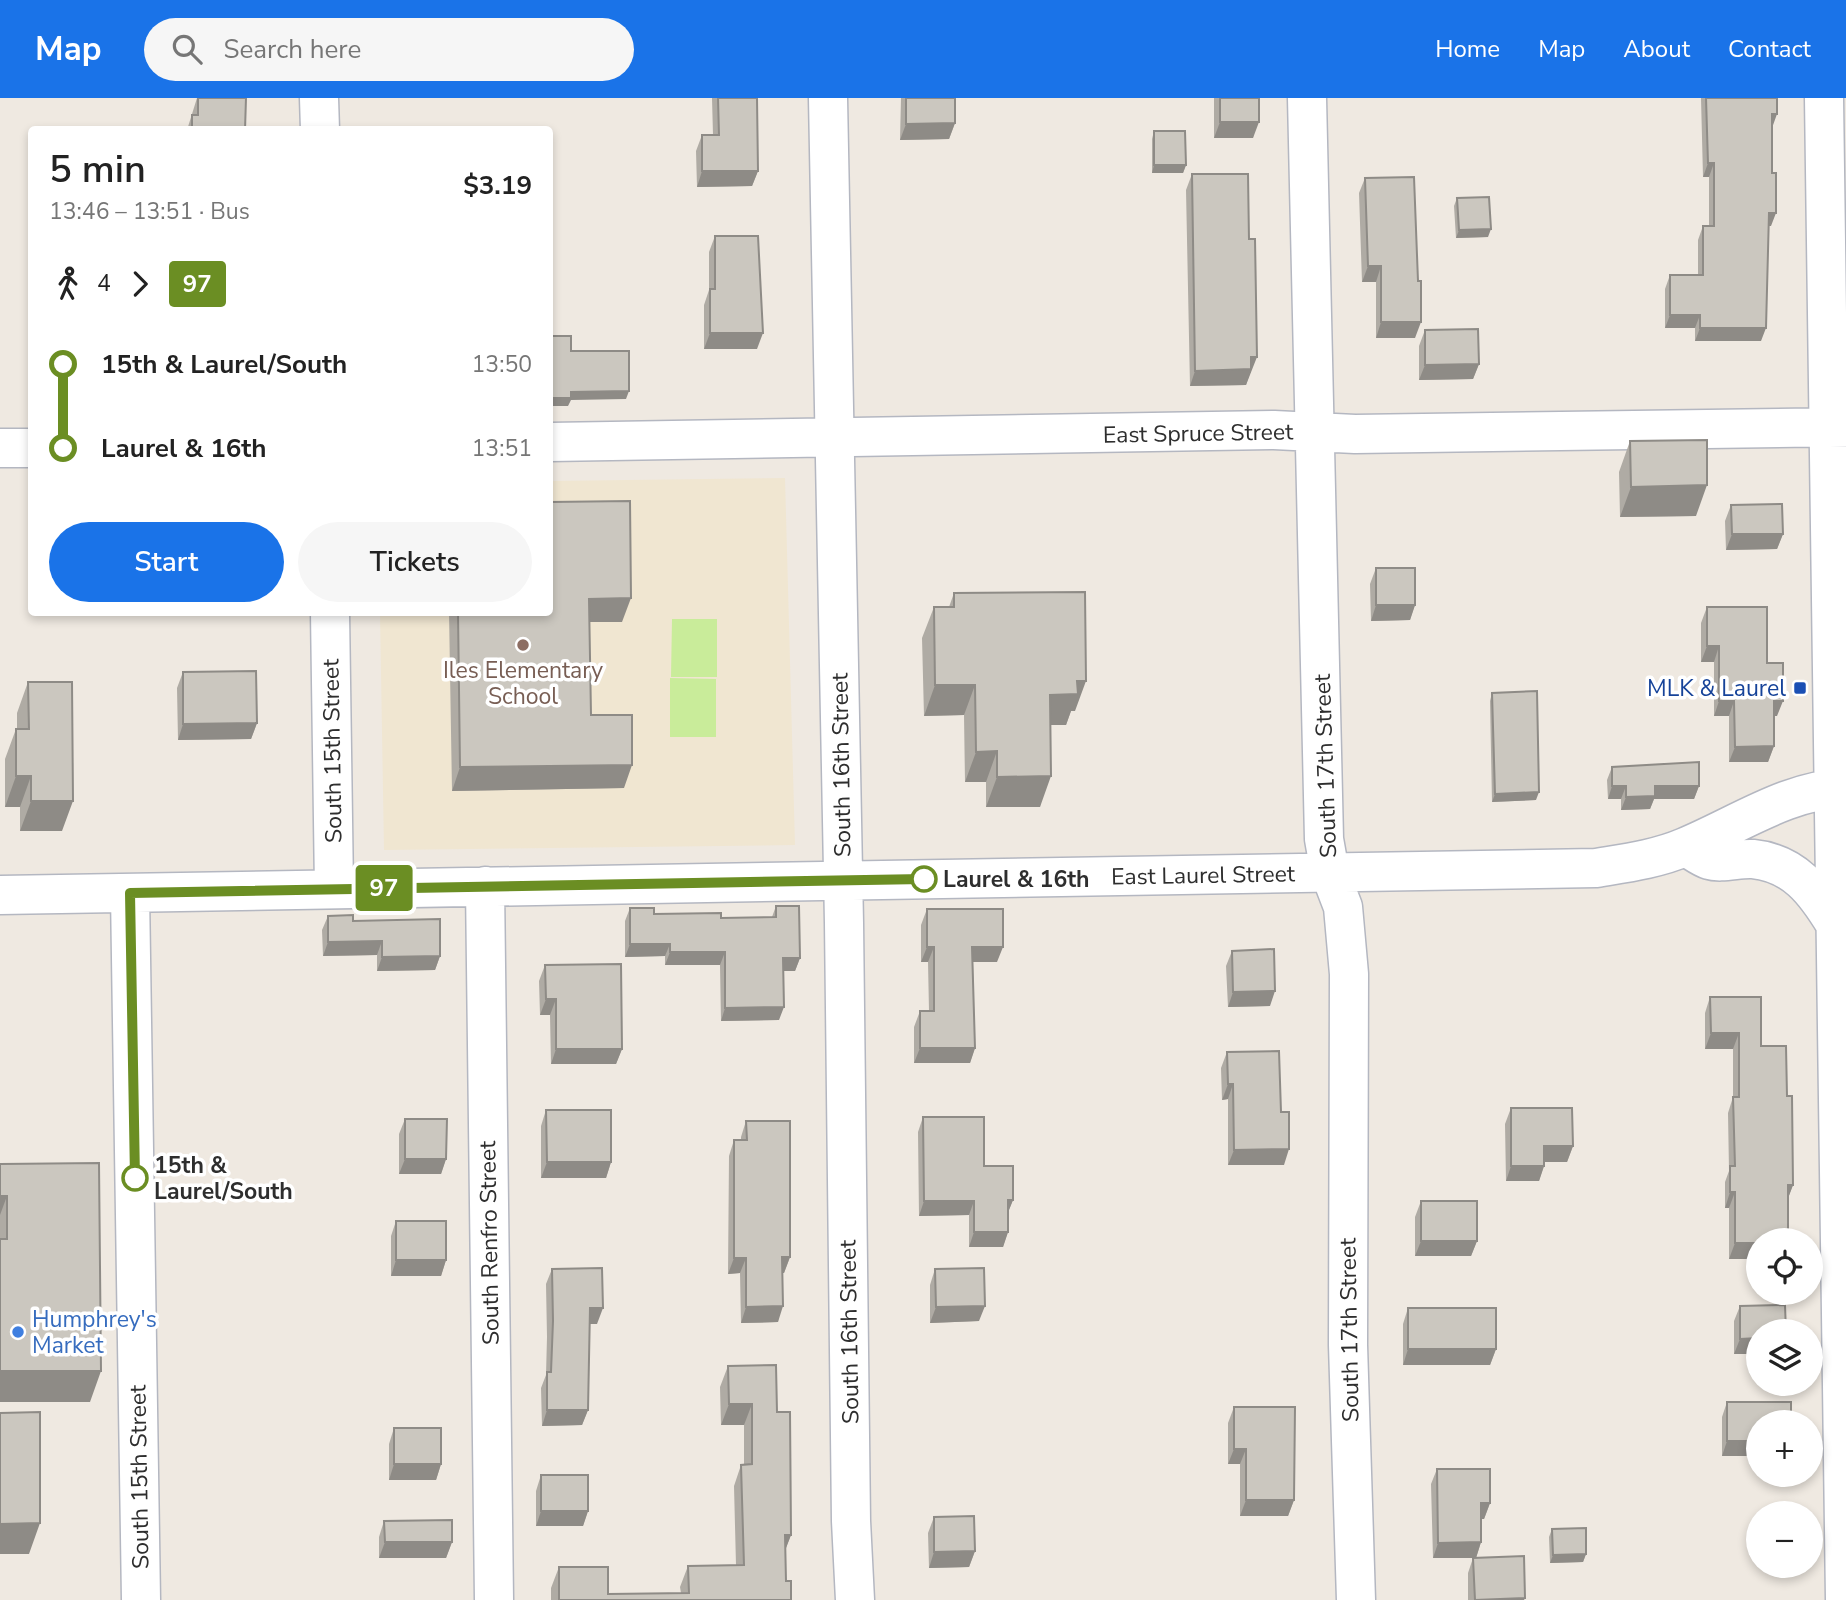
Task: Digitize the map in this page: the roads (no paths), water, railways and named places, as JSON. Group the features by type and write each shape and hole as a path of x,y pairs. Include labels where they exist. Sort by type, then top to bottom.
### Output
{"street":[{"path":"319,98 320,126"},
{"name":"South 16th Street","path":"828,98 843,881 851,1521 855,1600"},
{"name":"South 17th Street","path":"1307,98 1324,839 1330,873 1343,907 1349,974 1348,1345 1356,1600"},
{"path":"1824,98 1838,427 1840,788 1835,924 1844,1600"},
{"name":"East Spruce Street","path":"553,442 1274,430 1315,432 1838,427"},
{"path":"0,449 28,448"},
{"name":"South 15th Street","path":"330,616 334,889"},
{"name":"East Laurel Street","path":"0,895 1596,868 1635,862 1686,847 1767,809 1840,788"},
{"path":"1686,847 1710,861 1752,859 1792,872 1811,887 1835,924"},
{"name":"South Renfro Street","path":"485,886 494,1600"},
{"name":"South 15th Street","path":"130,893 141,1600"}],"place":[{"name":"Iles Elementary School","path":"523,645"},
{"name":"MLK & Laurel","path":"1800,688"},
{"name":"Laurel & 16th","path":"924,879"},
{"name":"15th & Laurel/South","path":"135,1178"},
{"name":"Humphrey's Market","path":"18,1332"}]}
